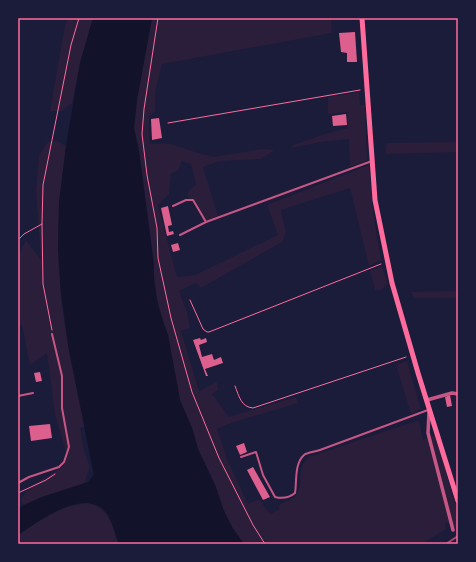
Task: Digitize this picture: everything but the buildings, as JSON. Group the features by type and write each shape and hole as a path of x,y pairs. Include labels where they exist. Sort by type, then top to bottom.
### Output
{"main road":[{"path":"362,18 375,200 392,283 429,409 458,500"}],"street":[{"path":"427,400 452,393 458,394"},
{"path":"429,409 428,433 453,530"}],"lane":[{"path":"180,236 206,222 372,161"},
{"path":"172,206 186,200 192,200 196,204 206,222"},
{"path":"18,483 35,475 59,467 64,462 69,447 62,408 62,376 52,334"},
{"path":"18,396 33,393"},
{"path":"241,457 256,452 263,475 275,497 290,497 295,493 298,469 300,461 304,455 429,409"}],"path":[{"path":"52,334 43,284 43,185 71,44 79,18"},
{"path":"158,18 144,110 142,134 147,174 157,228 158,258 171,318 192,392 219,458 253,526 265,544"},
{"path":"168,123 367,89"},
{"path":"18,240 24,234 42,224"},
{"path":"190,300 203,329 206,332 388,261"},
{"path":"235,386 244,405 248,408 253,408 414,354"},
{"path":"18,493 46,480 55,474 59,467"}],"shaded area":[{"path":"68,18 93,18 80,63 72,103 62,111 50,111 65,25"},
{"path":"93,18 152,18 137,100 134,128 139,151 154,265 157,300 168,335 180,400 192,428 198,449 215,485 224,511 232,527 244,544 119,544 108,515 99,506 88,503 76,504 63,508 50,514 18,535 18,508 42,497 88,482 94,475 68,345 61,293 58,249 59,202 66,146 80,63"},
{"path":"152,18 331,18 332,33 162,64 155,93 155,111 149,117 150,144 164,143 174,145 214,157 262,149 275,150 261,159 220,161 203,167 218,216 203,221 197,208 187,195 190,189 196,185 191,164 182,161 178,170 171,174 169,194 158,205 177,277 195,275 278,235 267,205 369,165 373,212 381,260 369,266 350,188 281,210 286,233 282,242 201,288 196,283 179,291 187,312 190,328 181,331 199,391 217,382 218,390 212,394 229,417 296,397 298,403 231,423 217,429 227,459 248,504 259,499 270,514 280,509 278,506 291,499 297,493 300,484 302,466 309,457 419,420 423,440 435,435 456,506 458,527 456,528 446,522 445,530 421,544 244,544 232,527 198,449 192,428 180,400 168,335 157,300 154,265 139,151 134,128 137,100"},
{"path":"359,92 360,105 365,105 367,161 350,167 349,139 321,142 291,148 293,145 348,128 347,112 328,114 328,97"},
{"path":"57,141 66,146 60,198 58,236 61,294 71,361 85,427 80,428 85,452 90,466 84,484 42,497 23,505 21,499 31,486 64,466 66,452 55,414 47,353 30,365 22,325 18,326 18,257 26,240 41,260 36,191 39,155 48,142"},
{"path":"458,142 458,152 385,154 387,143"},
{"path":"382,266 388,284 381,290 375,290 370,271"},
{"path":"458,291 458,298 414,298 411,292"},
{"path":"407,361 421,409 411,414 396,365"},
{"path":"87,503 101,508 109,518 119,544 18,544 18,535 42,519 59,510 77,504"}],"railway":[{"path":"446,544 458,536"}]}
